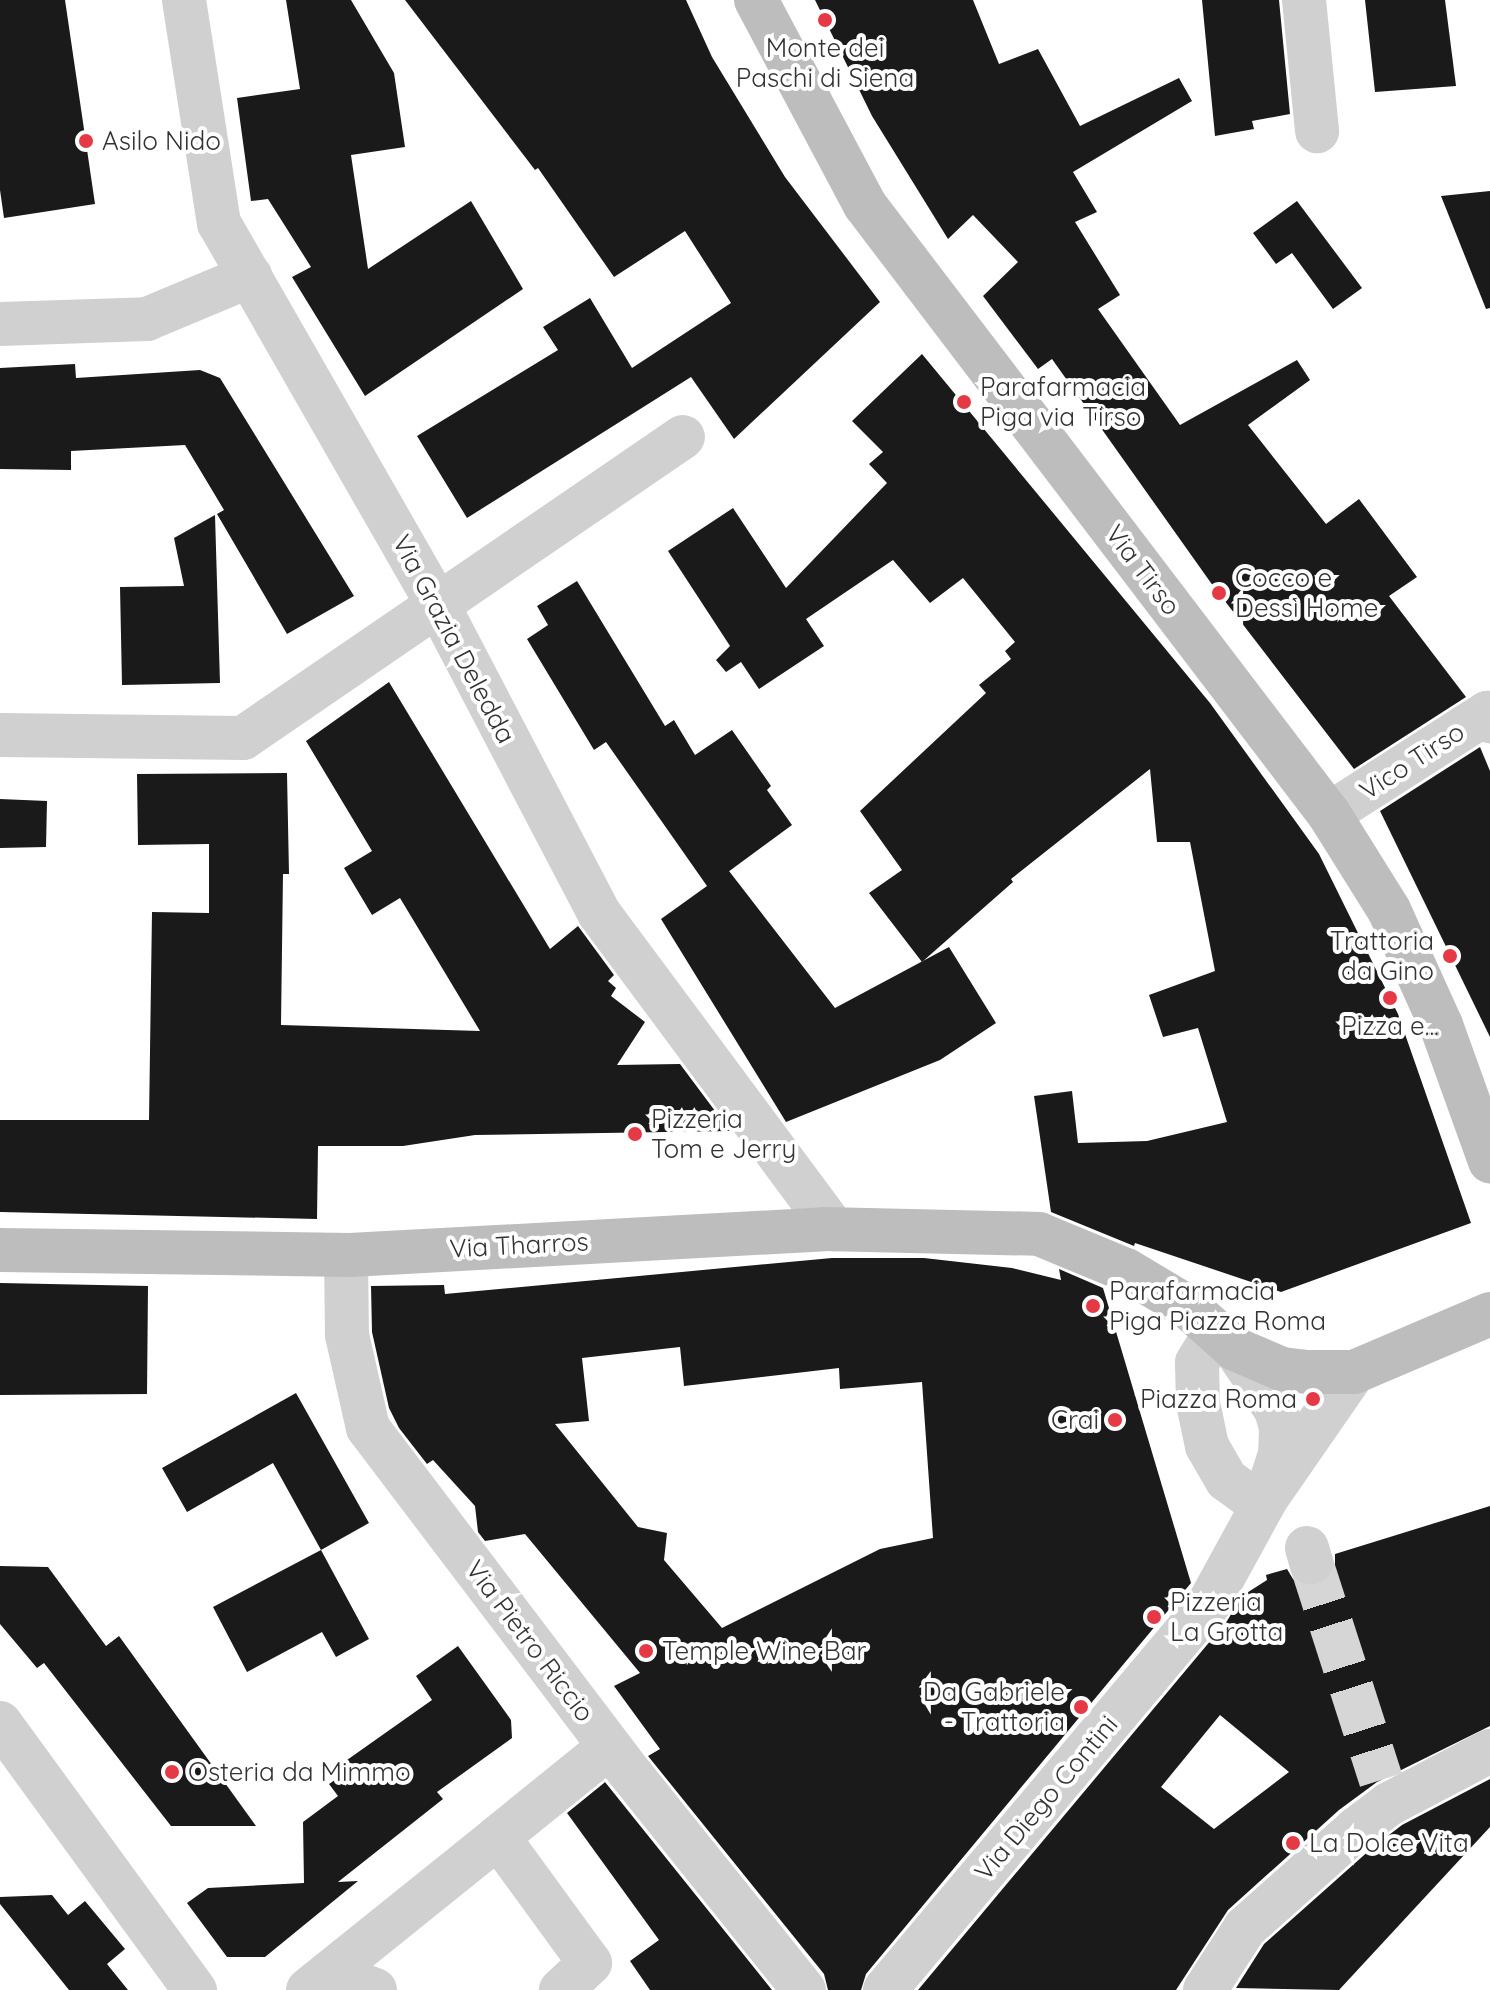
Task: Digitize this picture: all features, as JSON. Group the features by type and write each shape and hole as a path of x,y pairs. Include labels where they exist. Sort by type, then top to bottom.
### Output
{"street":[{"name":"Via Grazia Deledda","path":"184,0 219,223 438,605 599,913 834,1229"},
{"path":"1304,0 1317,131"},
{"name":"Via Tirso","path":"769,4 865,205 1329,814 1389,910 1441,1025 1490,1161"},
{"path":"0,324 147,319 250,276"},
{"path":"0,735 243,738 683,437"},
{"name":"Vico Tirso","path":"1329,814 1487,713 1490,721"},
{"name":"Via Tharros","path":"0,1250 346,1255 834,1229 1039,1234 1126,1270 1188,1307 1226,1340"},
{"name":"Via Pietro Riccio","path":"346,1255 347,1335 368,1428 609,1747 804,1990"},
{"path":"1226,1340 1282,1369 1354,1372 1490,1314"},
{"path":"1226,1340 1265,1388 1281,1428 1280,1454 1264,1502"},
{"path":"1226,1340 1197,1363 1198,1403 1207,1446 1227,1480 1264,1502"},
{"path":"1264,1502 1354,1372"},
{"name":"Via Diego Contini","path":"885,1990 1208,1605 1264,1502"},
{"path":"0,1723 195,1990"},
{"path":"319,1981 609,1747"},
{"path":"1205,1990 1245,1928 1385,1792 1490,1751"},
{"path":"498,1837 590,1963 561,1990"},
{"path":"319,1981 375,1990"}],"building":[{"path":"0,0 65,0 95,204 4,218 0,190"},
{"path":"286,0 351,0 394,73 405,147 351,155 368,269 471,201 523,289 365,396 292,277 311,267 268,199 251,201 237,98 300,89"},
{"path":"405,0 686,0 712,57 785,177 880,302 734,439 691,377 467,518 417,436 558,350 543,327 590,298 632,368 731,303 685,231 614,277 538,168 535,170"},
{"path":"815,0 973,0 999,64 1038,49 1080,126 1179,78 1192,101 1073,172 1097,212 1075,222 1120,295 1098,309 1180,425 1297,360 1310,380 1248,425 1326,524 1359,499 1417,577 1389,596 1466,697 1354,769 1211,583 1052,359 1038,369 983,296 1018,262 973,215 948,239 872,116"},
{"path":"1202,0 1279,0 1290,114 1252,121 1254,129 1215,136"},
{"path":"1365,0 1445,0 1456,86 1375,92"},
{"path":"1490,191 1490,308 1486,309 1441,196"},
{"path":"1297,201 1362,288 1333,309 1292,253 1276,264 1253,233"},
{"path":"922,354 1210,703 1319,854 1398,1014 1471,1223 1281,1292 1135,1243 1134,1246 1051,1212 1034,1096 1072,1091 1078,1143 1147,1141 1227,1122 1198,1028 1163,1037 1149,995 1215,971 1190,842 1157,842 1150,769 1011,879 1013,882 922,962 869,893 902,870 860,811 986,693 979,685 1011,659 1005,651 1015,642 963,578 930,603 893,560 806,619 824,646 759,689 741,662 726,672 716,660 730,646 668,551 733,508 786,588 887,483 869,464 883,452 852,421"},
{"path":"75,364 76,378 200,370 220,378 354,596 287,634 217,514 224,510 185,445 71,451 71,470 0,469 0,368"},
{"path":"215,515 220,683 122,685 120,587 184,586 174,538"},
{"path":"577,581 665,726 674,720 695,755 732,730 771,786 767,790 792,825 729,871 835,1008 949,947 996,1023 940,1060 786,1122 661,919 707,886 606,742 594,750 527,639 548,625 537,606"},
{"path":"389,682 550,949 578,926 614,975 608,981 616,988 611,996 645,1022 617,1065 680,1064 730,1131 475,1135 403,1146 318,1146 317,1219 0,1212 0,1120 149,1120 152,912 209,913 209,844 138,845 137,774 287,773 289,874 283,874 281,1025 480,1031 400,898 372,915 344,868 372,851 306,741"},
{"path":"1480,747 1490,771 1490,1037 1380,811"},
{"path":"0,799 47,801 46,847 0,848"},
{"path":"832,1258 924,1258 1012,1268 1061,1280 1059,1269 1103,1288 1191,1583 866,1974 861,1990 828,1990 824,1974 648,1756 660,1749 614,1686 640,1673 525,1534 485,1541 478,1532 475,1506 433,1460 427,1464 399,1428 389,1408 372,1332 371,1286 444,1285 445,1294","holes":["680,1347 684,1386 839,1368 840,1389 922,1382 933,1538 880,1549 722,1628 664,1560 667,1533 638,1527 555,1424 589,1421 582,1358"]},
{"path":"0,1283 148,1286 147,1394 0,1395"},
{"path":"296,1393 369,1523 321,1550 273,1463 187,1512 162,1468"},
{"path":"1490,1506 1490,1726 1377,1782 1339,1810 1228,1910 1176,1990 918,1990 1227,1621 1242,1596 1267,1580 1266,1575 1287,1569 1293,1579 1304,1586 1319,1586 1328,1580 1335,1569 1335,1554","holes":["1220,1715 1289,1772 1214,1829 1161,1787"]},
{"path":"321,1550 369,1639 336,1657 322,1632 247,1672 213,1607"},
{"path":"0,1566 48,1567 106,1646 119,1636 256,1826 171,1826 44,1663 37,1668 0,1624"},
{"path":"458,1646 511,1720 512,1738 437,1792 443,1799 338,1882 358,1881 265,1957 227,1957 187,1903 208,1888 304,1883 303,1822 338,1796 329,1784 352,1768 347,1760 432,1700 416,1676"},
{"path":"1490,1779 1490,1827 1339,1990 1236,1988 1264,1944 1372,1848 1402,1825"},
{"path":"605,1782 772,1990 650,1990 630,1961 659,1940 567,1813"},
{"path":"52,1895 68,1915 85,1901 125,1949 107,1964 128,1990 69,1990 0,1904 0,1897"}],"tunnel":[{"path":"1311,1562 1381,1780"}],"place":[{"name":"Monte dei Paschi di Siena","path":"825,20"},
{"name":"Asilo Nido","path":"86,141"},
{"name":"Parafarmacia Piga via Tirso","path":"964,402"},
{"name":"Cocco e Dessì Home","path":"1219,593"},
{"name":"Trattoria da Gino","path":"1450,956"},
{"name":"Pizza e...","path":"1390,998"},
{"name":"Pizzeria Tom e Jerry","path":"635,1134"},
{"name":"Parafarmacia Piga Piazza Roma","path":"1093,1306"},
{"name":"Piazza Roma","path":"1313,1399"},
{"name":"Crai","path":"1115,1420"},
{"name":"Pizzeria La Grotta","path":"1154,1617"},
{"name":"Temple Wine Bar","path":"646,1651"},
{"name":"Da Gabriele - Trattoria","path":"1081,1707"},
{"name":"Osteria da Mimmo","path":"172,1772"},
{"name":"La Dolce Vita","path":"1293,1843"}]}
